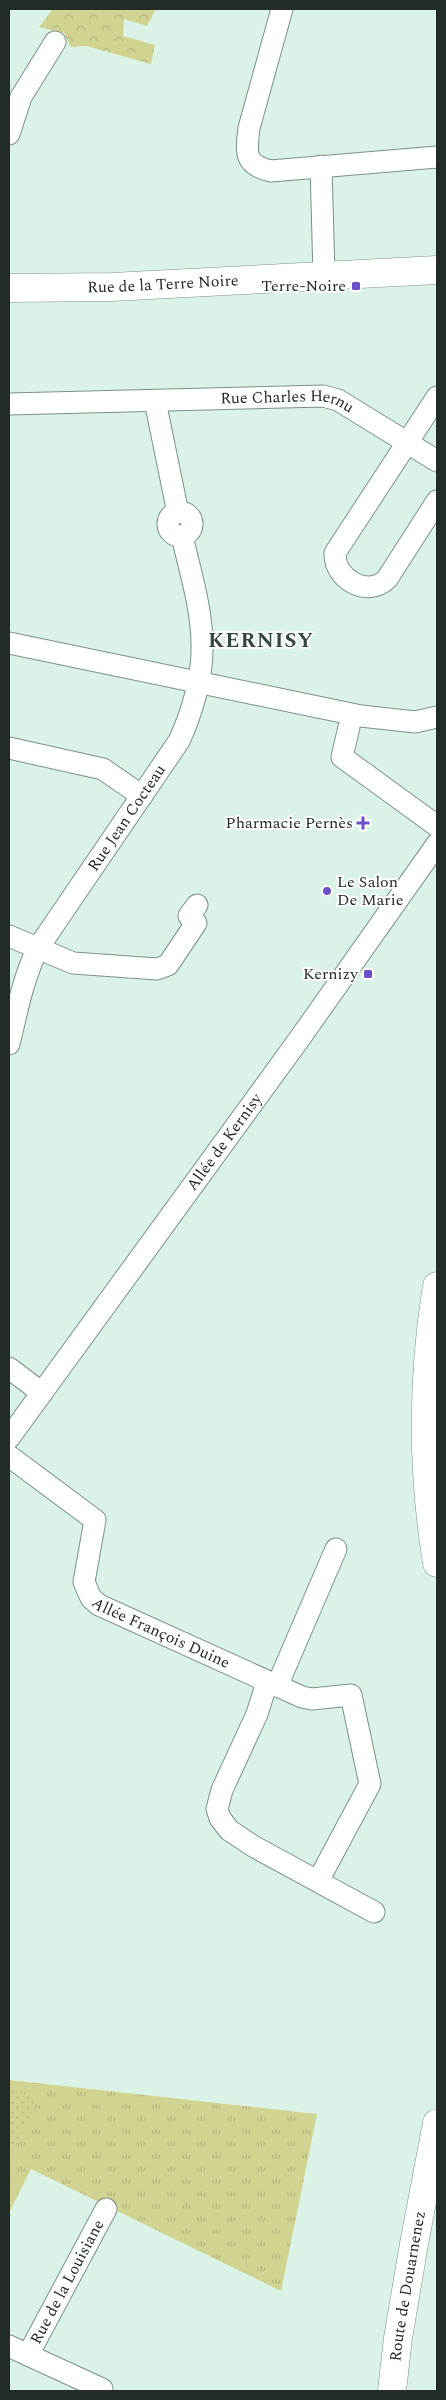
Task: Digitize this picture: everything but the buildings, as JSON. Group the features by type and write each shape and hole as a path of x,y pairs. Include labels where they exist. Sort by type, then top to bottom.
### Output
{"main road":[{"name":"Rue de la Terre Noire","path":"9,288 112,287 437,270"},
{"path":"437,1286 428,1362 425,1424 427,1490 437,1563"},
{"name":"Route de Douarnenez","path":"392,2391 398,2338 412,2252 437,2123"},
{"name":"Route de Douarnenez","path":"401,2391 416,2342 437,2220"}],"street":[{"path":"282,9 249,128 249,155 255,166 271,171 437,157"},
{"path":"9,134 21,97 55,42"},
{"path":"321,166 324,275"},
{"name":"Rue Charles Hernu","path":"9,404 323,396 338,400 437,461"},
{"path":"437,397 335,553 335,559 343,575 354,584 361,586 372,588 381,585 387,580 437,501"},
{"path":"155,401 178,513 169,520 169,529 173,534 182,536 201,630 202,653 197,682"},
{"path":"9,643 361,716 415,722 437,731"},
{"name":"Rue Jean Cocteau","path":"9,1044 25,978 38,948 179,741 190,713 197,682"},
{"path":"415,722 437,717"},
{"path":"349,727 342,757 437,826"},
{"path":"9,748 103,769 142,796"},
{"name":"Allée de Kernisy","path":"9,1438 300,1038 437,844"},
{"path":"9,936 61,959 87,965 132,969 163,968 168,965 196,923 189,916 197,905"},
{"path":"9,1368 42,1393"},
{"name":"Allée François Duine","path":"9,1456 95,1520 84,1582 91,1598 116,1614 272,1684 312,1699 351,1695 368,1766 370,1784 318,1881"},
{"path":"336,1549 222,1790 218,1809 220,1818 229,1830 374,1912"},
{"name":"Rue de la Louisiane","path":"28,2355 106,2209"},
{"name":"Rue de la Louisiane","path":"9,2346 102,2389"}],"green space":[{"path":"53,9 156,9 147,26 124,19 123,36 155,45 151,64 86,46 71,47 64,33 39,27"},
{"path":"9,2080 317,2114 281,2291 31,2169 9,2213"},
{"path":"9,2086 37,2101 9,2160"}],"place":[{"name":"Terre-Noire","path":"356,286"},
{"name":"Pharmacie Pernès","path":"363,823"},
{"name":"Le Salon De Marie","path":"327,891"},
{"name":"Kernizy","path":"368,974"}],"district":[{"name":"KERNISY","path":"261,641"}]}
